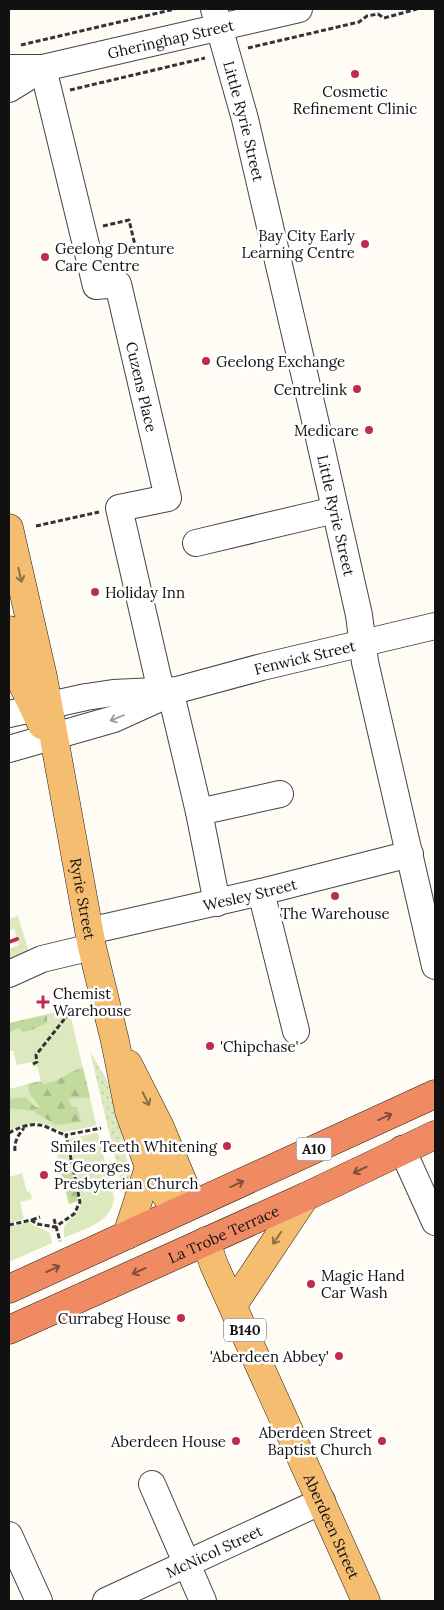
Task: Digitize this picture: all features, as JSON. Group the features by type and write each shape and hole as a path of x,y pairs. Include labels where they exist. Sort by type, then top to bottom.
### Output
{"highway":[{"name":"A10","path":"9,1289 435,1094"},
{"name":"La Trobe Terrace","path":"9,1330 206,1248 305,1197 435,1134"},
{"name":"B140","path":"184,1208 206,1248"}],"main road":[{"name":"Ryrie Street","path":"9,528 30,709"},
{"name":"Ryrie Street","path":"9,630 30,709 53,744 91,939 129,1111 149,1167 184,1208"},
{"name":"Ryrie Street","path":"115,1041 160,1127 184,1208"},
{"path":"127,1235 149,1167"},
{"path":"234,1305 305,1197"},
{"name":"Aberdeen Street","path":"206,1248 234,1305 366,1601"}],"street":[{"name":"Gheringhap Street","path":"11,73 43,68 216,18 299,9"},
{"name":"Little Ryrie Street","path":"216,18 261,185 359,615 368,676 435,966"},
{"name":"Cuzens Place","path":"43,68 96,286 118,284 168,498 119,508"},
{"path":"119,508 170,692 199,812 216,902"},
{"path":"196,543 334,510"},
{"name":"Fenwick Street","path":"9,749 53,744 114,719 170,692 216,678 435,626"},
{"name":"Fenwick Street","path":"30,709 112,693 170,692"},
{"path":"199,812 280,794"},
{"name":"Wesley Street","path":"9,974 91,939 216,902 410,854"},
{"path":"261,892 296,1031"},
{"path":"402,1149 435,1222"},
{"path":"152,1484 203,1601"},
{"name":"McNicol Street","path":"106,1601 322,1501"},
{"path":"9,1535 39,1601"}],"path":[{"path":"11,73 175,9"},
{"path":"113,224 129,220 135,245"},
{"path":"36,526 119,508"},
{"path":"33,1064 37,1062 36,1055 66,1017 75,1014"},
{"path":"9,1133 24,1127 40,1125 66,1136 101,1128"},
{"path":"15,1151 14,1145 24,1127"},
{"path":"31,1220 37,1224 55,1227 74,1214 80,1202 66,1136"},
{"path":"9,1225 40,1218"},
{"path":"54,1219 61,1244"}],"green space":[{"path":"18,916 31,959 9,967 9,949 19,945 14,929 9,931 9,919"},
{"path":"69,1009 96,1124 95,1126 65,1132 38,1122 16,1127 9,1132 9,1089 41,1081 37,1066 33,1067 32,1062 17,1065 13,1051 9,1051 9,1023"},
{"path":"47,1015 47,1023 32,1030 23,1032 18,1028 9,1033 9,1023"},
{"path":"90,1051 113,1091 131,1180 127,1195 123,1192"},
{"path":"83,1068 90,1097 68,1099 72,1107 77,1107 81,1122 56,1125 33,1111 9,1108 9,1099 25,1097 35,1107 40,1107 29,1093 28,1084 41,1081 44,1084 50,1083"},
{"path":"98,1133 114,1198 112,1207 108,1214 95,1224 64,1238 64,1226 78,1212 82,1202 69,1139"},
{"path":"67,1152 78,1201 69,1204 57,1155"},
{"path":"71,1169 78,1201 69,1204 61,1171"},
{"path":"9,1173 10,1177 22,1173 27,1192 30,1191 32,1199 20,1202 24,1219 9,1223"},
{"path":"28,1222 50,1233 52,1243 9,1262 9,1227"}],"railway":[{"path":"9,942 17,939"}],"place":[{"name":"Cosmetic Refinement Clinic","path":"355,74"},
{"name":"Bay City Early Learning Centre","path":"365,244"},
{"name":"Geelong Denture Care Centre","path":"45,257"},
{"name":"Geelong Exchange","path":"206,361"},
{"name":"Centrelink","path":"357,389"},
{"name":"Medicare","path":"369,430"},
{"name":"Holiday Inn","path":"95,592"},
{"name":"The Warehouse","path":"335,896"},
{"name":"Chemist Warehouse","path":"43,1002"},
{"name":"'Chipchase'","path":"210,1046"},
{"name":"Smiles Teeth Whitening","path":"227,1146"},
{"name":"St Georges Presbyterian Church","path":"44,1175"},
{"name":"Magic Hand Car Wash","path":"311,1284"},
{"name":"Currabeg House","path":"181,1318"},
{"name":"'Aberdeen Abbey'","path":"339,1356"},
{"name":"Aberdeen House","path":"236,1441"},
{"name":"Aberdeen Street Baptist Church","path":"382,1441"}]}
